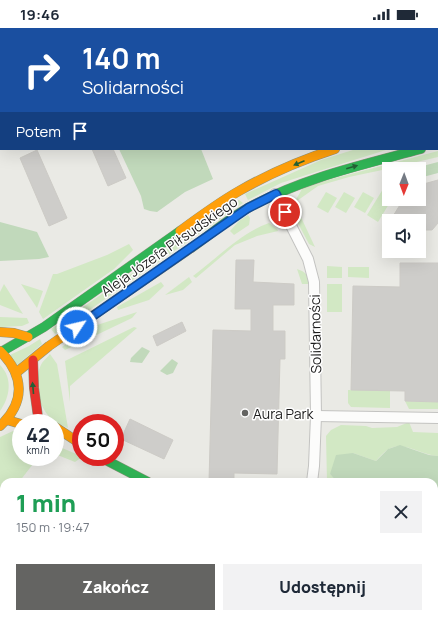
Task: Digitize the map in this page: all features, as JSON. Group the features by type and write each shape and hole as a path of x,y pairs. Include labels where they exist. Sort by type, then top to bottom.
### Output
{"main road":[{"name":"Aleja Józefa Piłsudskiego","path":"1,352 44,328 204,214 239,191 273,174 332,150"},
{"name":"Aleja Józefa Piłsudskiego","path":"17,372 49,346 248,208 296,185 332,173 417,150"},
{"path":"0,332 14,333 28,337"},
{"path":"1,352 11,361 17,372 24,407 34,414"},
{"path":"33,360 32,376 34,400 37,414"},
{"path":"4,423 16,409 24,407"},
{"path":"117,466 140,478"}],"street":[{"name":"Solidarności","path":"276,194 308,259 314,282 316,416 312,478"},
{"path":"316,416 438,418"}],"green space":[{"path":"119,150 201,150 213,179 185,192 157,212 144,209 141,196"},
{"path":"353,150 386,150 281,183 248,200 245,194 321,160"},
{"path":"438,151 438,157 417,162 396,162"},
{"path":"438,162 438,173 426,176 426,165"},
{"path":"382,166 382,170 349,177 318,186 294,203 302,189 328,180"},
{"path":"382,191 382,206 388,206 378,222 367,215"},
{"path":"326,192 337,198 328,213 317,207"},
{"path":"344,192 355,198 346,213 335,207"},
{"path":"363,192 374,198 365,213 354,207"},
{"path":"239,200 243,203 55,334 51,329"},
{"path":"295,213 299,213 315,247 309,244 294,216"},
{"path":"248,215 250,218 249,225 234,235 230,231 239,221"},
{"path":"0,222 37,232 49,257 0,261"},
{"path":"269,223 278,231 257,236 235,245 196,278 193,276 239,239"},
{"path":"129,244 133,250 114,269 43,319 39,312 53,274 57,274 107,255"},
{"path":"327,266 342,267 342,278 327,278"},
{"path":"348,267 369,267 369,278 348,277"},
{"path":"297,269 306,274 310,284 302,284"},
{"path":"189,277 192,282 183,290 165,295"},
{"path":"161,282 164,286 149,300 118,310 117,307"},
{"path":"4,284 23,314 0,305 0,292"},
{"path":"21,284 43,291 37,308"},
{"path":"327,284 342,284 342,312 327,312"},
{"path":"137,312 132,318 65,350 62,347 91,327"},
{"path":"0,317 27,318 29,323 22,326 0,327"},
{"path":"134,327 137,328 70,386 70,402 65,361"},
{"path":"40,339 42,344 17,365 10,355"},
{"path":"142,347 150,351 142,363 130,362 131,358"},
{"path":"50,354 57,364 68,428 64,426 64,414 47,414 41,402 38,394 37,378 42,363"},
{"path":"172,359 178,363 173,373 167,375 160,371"},
{"path":"0,365 7,376 9,388 6,400 0,411"},
{"path":"348,390 390,390 390,408 351,407 348,403"},
{"path":"405,401 438,402 438,409 409,409"},
{"path":"409,422 413,432 438,433 438,456 412,448 399,446 387,450 376,461 353,453 330,474 334,478 327,478 326,436 331,430 341,425 366,426 372,428 397,427"},
{"path":"12,431 12,466 31,466 22,478 0,478 0,437"},
{"path":"400,445 429,455 438,456 438,478 334,478 330,474 336,455 353,453 376,461 388,449"},
{"path":"64,449 72,452 72,461 64,458"}],"building":[{"path":"37,150 67,218 49,226 20,158"},
{"path":"92,150 113,150 126,178 108,186"},
{"path":"438,180 438,223 432,230 426,230 426,214 394,214 399,206 426,206 426,183"},
{"name":"Aura Park","path":"236,260 254,260 253,282 294,284 294,305 273,305 273,331 285,331 285,359 280,359 277,474 234,473 234,478 209,478 213,330 251,331 251,309 235,309"},
{"path":"400,263 438,263 438,402 405,401 405,391 351,390 353,286 400,287"},
{"path":"182,322 186,331 157,346 153,336"},
{"path":"130,419 173,440 164,459 124,440 124,432"}],"traffic: fast":[{"path":"191,248 241,212 290,188 333,173 417,150"},
{"path":"1,352 44,327 180,231"},
{"path":"117,466 140,478"}],"traffic: slow":[{"path":"180,231 216,205 261,179 332,150"},
{"path":"17,372 49,346 191,248"},
{"path":"0,332 14,333 28,337"},
{"path":"0,351 14,369 19,388 18,398 14,408 0,426"},
{"path":"7,420 12,421"},
{"path":"64,433 72,438"}],"traffic: jam":[{"path":"33,360 34,388 38,414"}],"place":[{"name":"Aura Park","path":"245,413"}],"route":[{"path":"77,327 248,208 276,194 285,212"}]}
